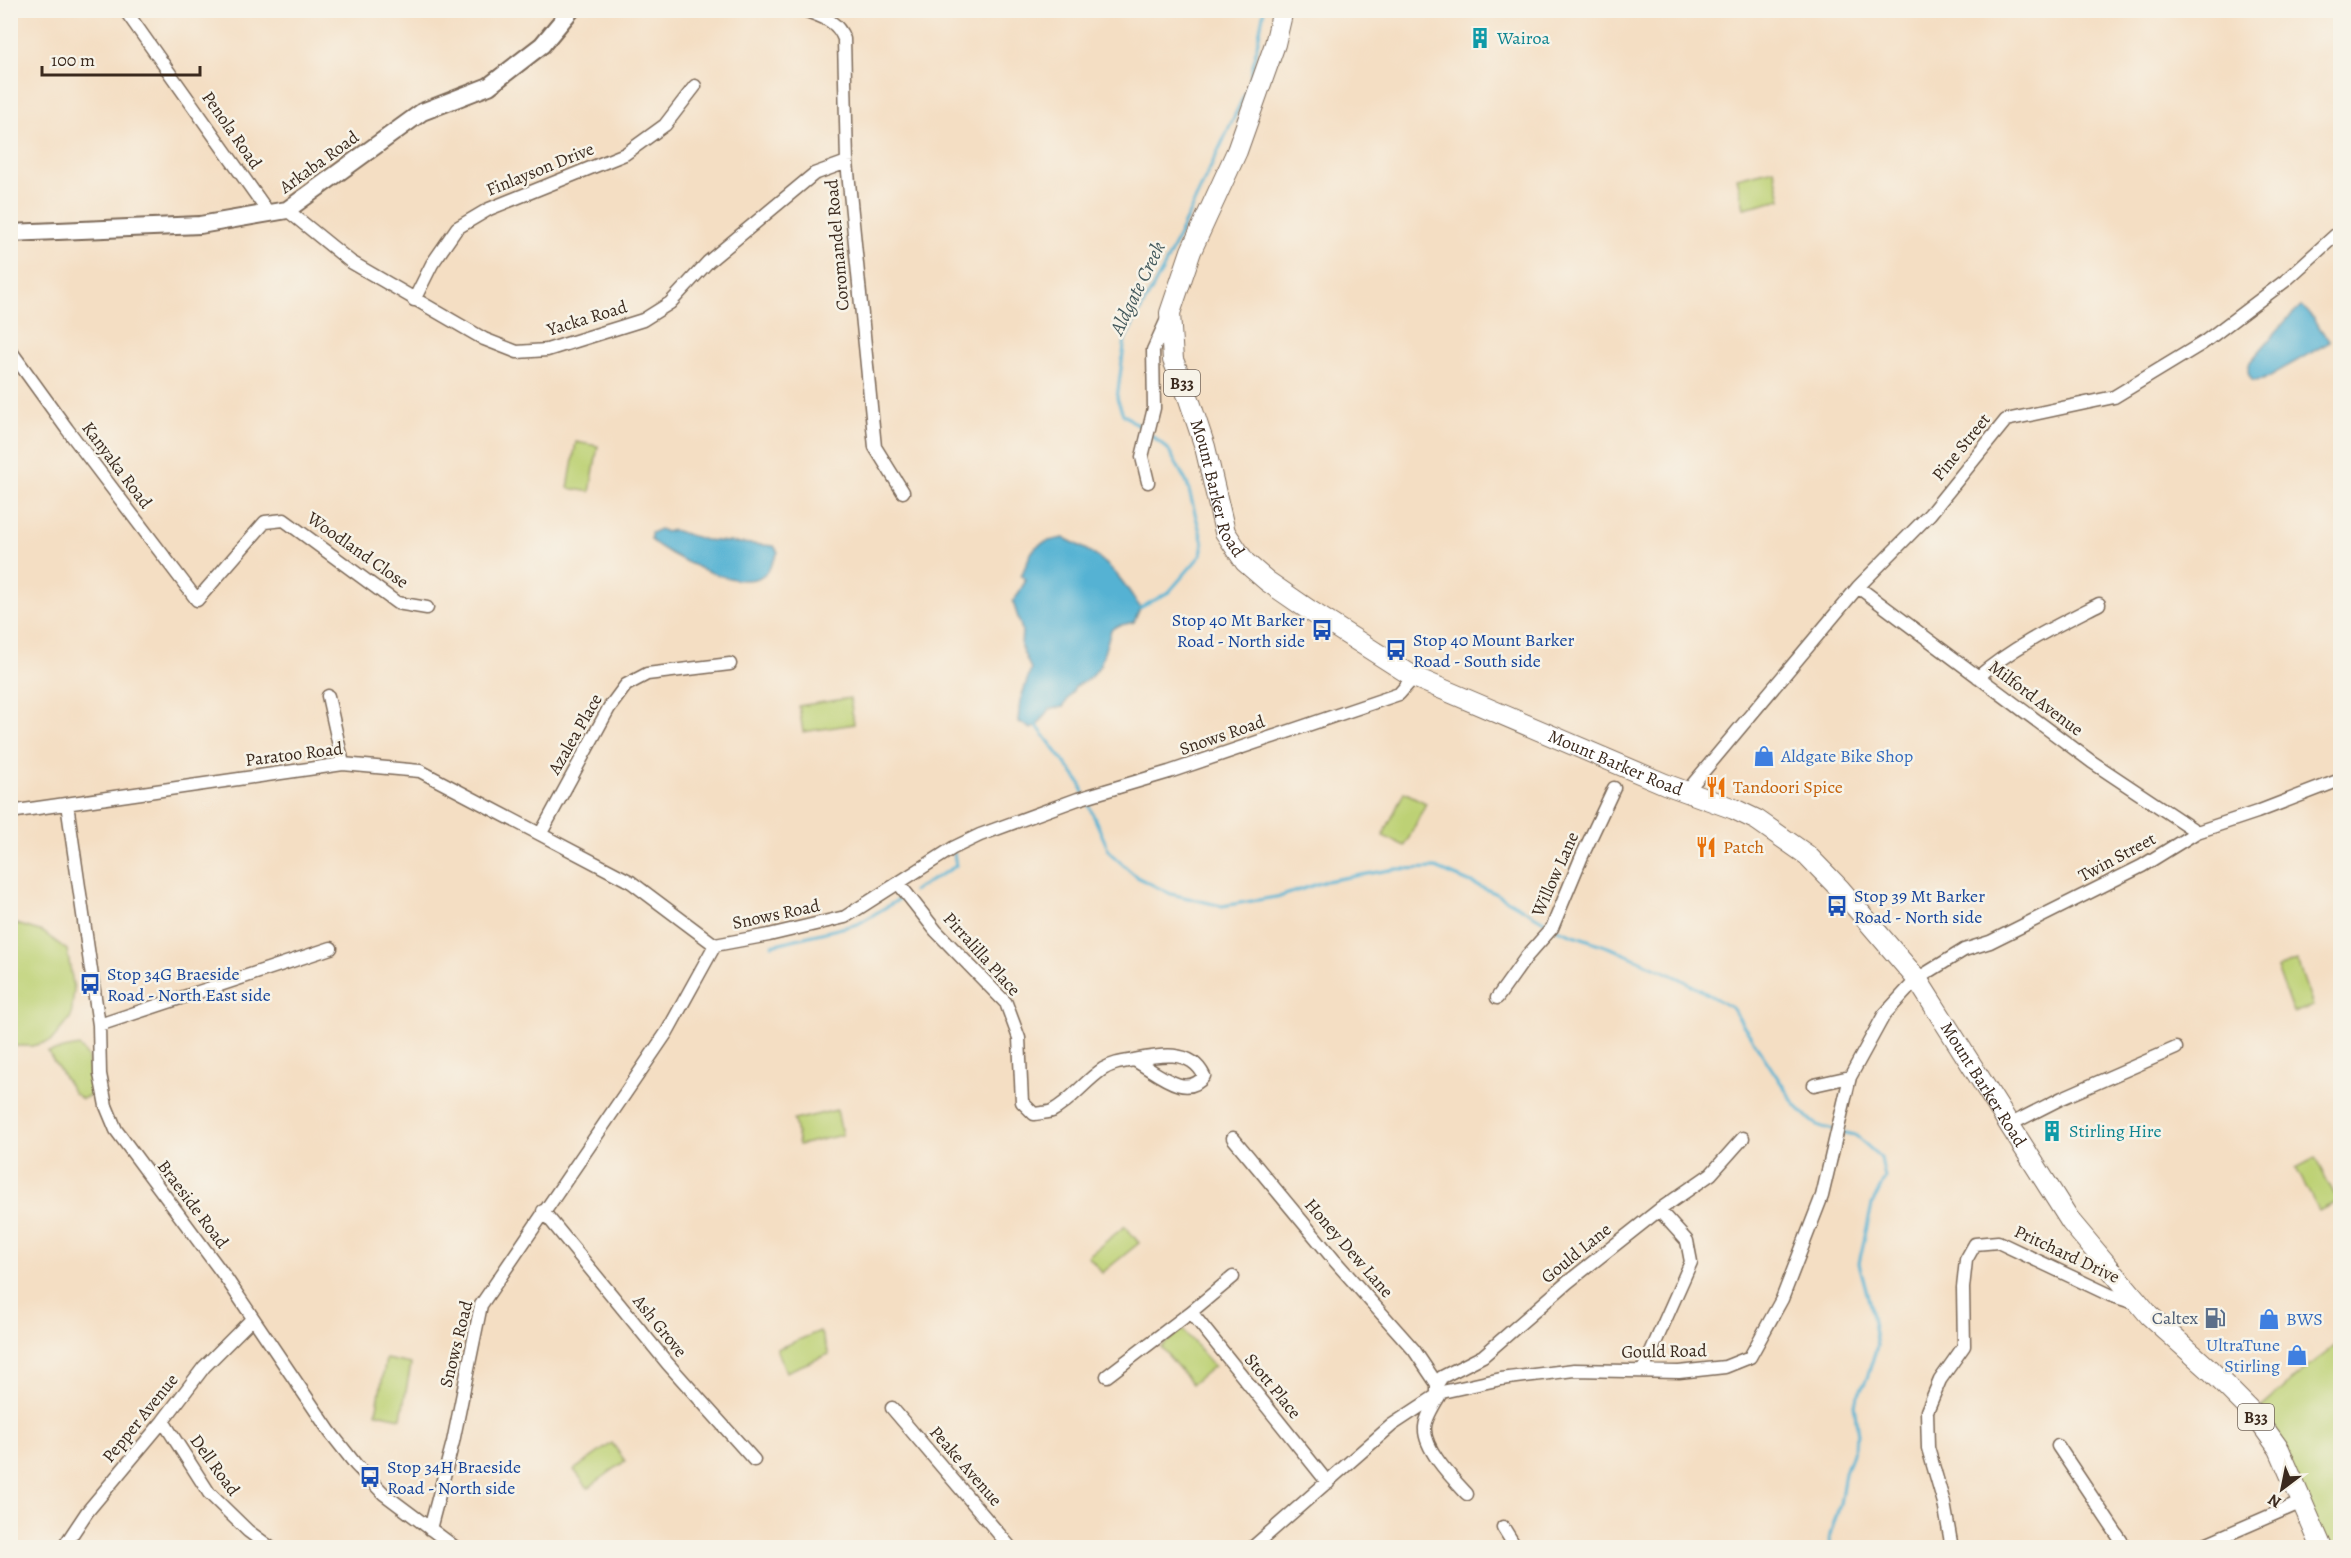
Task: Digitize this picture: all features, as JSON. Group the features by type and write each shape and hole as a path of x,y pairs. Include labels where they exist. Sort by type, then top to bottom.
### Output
{"main road":[{"name":"Mount Barker Road","path":"1283,10 1275,44 1241,140 1191,251 1170,313 1173,360 1205,447 1225,532 1245,562 1267,581 1309,610 1414,677 1757,820 1807,855 1840,889 1917,979 2071,1222 2138,1304 2254,1414 2278,1449 2322,1548"}],"street":[{"name":"Penola Road","path":"126,10 268,212"},
{"name":"Arkaba Road","path":"10,233 200,225 287,210 422,112 489,86 542,45 572,10"},
{"name":"Coromandel Road","path":"804,10 834,22 844,39 847,162 875,447 903,492"},
{"name":"Finlayson Drive","path":"414,300 432,264 457,228 489,209 626,154 665,125 695,87"},
{"name":"Yacka Road","path":"287,210 351,262 484,339 517,352 547,350 642,320 670,303 708,262 814,174 847,162"},
{"name":"Pine Street","path":"1687,791 1858,587 1930,514 2006,420 2114,397 2203,343 2285,281 2340,231"},
{"path":"1148,482 1142,457 1154,408 1153,350 1170,313"},
{"name":"Kanyaka Road","path":"10,350 197,600"},
{"name":"Woodland Close","path":"197,600 265,522 284,520 397,603 427,608"},
{"name":"Milford Avenue","path":"1858,587 2092,762 2197,832"},
{"path":"1978,677 1992,665 2037,636 2099,604"},
{"name":"Azalea Place","path":"541,833 609,708 626,685 647,674 730,664"},
{"name":"Snows Road","path":"430,1529 453,1442 481,1305 667,1032 715,945 845,917 953,848 980,835 1092,795 1169,772 1399,694 1414,677"},
{"path":"328,696 343,764"},
{"name":"Paratoo Road","path":"10,812 343,764 420,771 631,882 715,945"},
{"name":"Twin Street","path":"1917,979 1964,950 1990,942 2142,866 2197,832 2340,780"},
{"name":"Willow Lane","path":"1497,998 1527,956 1554,924 1614,788"},
{"name":"Braeside Road","path":"67,804 99,1025 100,1074 106,1106 116,1130 226,1278 356,1465 384,1494 456,1548"},
{"name":"Pirralilla Place","path":"899,884 936,931 1006,1004 1019,1038 1022,1102 1034,1114 1051,1112 1102,1070 1118,1062 1166,1054 1182,1057 1199,1065 1204,1076 1198,1084 1187,1088 1168,1081 1134,1060"},
{"path":"99,1025 331,948"},
{"name":"Gould Road","path":"1252,1548 1392,1425 1438,1390 1574,1370 1679,1372 1725,1367 1750,1357 1782,1299 1822,1196 1850,1077 1884,1015 1917,979"},
{"path":"2008,1125 2062,1098 2176,1048"},
{"path":"1814,1085 1850,1077"},
{"name":"Honey Dew Lane","path":"1233,1138 1335,1261 1414,1350 1438,1390"},
{"name":"Gould Lane","path":"1438,1390 1442,1377 1483,1356 1568,1282 1659,1210 1711,1174 1743,1138"},
{"path":"1643,1370 1691,1262 1687,1241 1659,1210"},
{"name":"Ash Grove","path":"543,1211 668,1364 754,1460"},
{"name":"Pritchard Drive","path":"1952,1548 1944,1503 1928,1448 1927,1411 1940,1380 1964,1346 1963,1288 1966,1260 1976,1244 1998,1242 2110,1295 2138,1304"},
{"path":"1107,1376 1233,1277"},
{"name":"Stott Place","path":"1191,1312 1328,1483"},
{"name":"Pepper Avenue","path":"63,1548 87,1512 163,1421 204,1367 252,1318"},
{"path":"1438,1390 1425,1428 1429,1447 1467,1494"},
{"name":"Peake Avenue","path":"892,1408 1011,1548"},
{"name":"Dell Road","path":"163,1421 209,1492 248,1531 271,1548"},
{"path":"2058,1446 2126,1548"},
{"path":"2196,1548 2302,1502"},
{"path":"1503,1527 1516,1548"}],"green space":[{"path":"1774,169 1781,199 1744,208 1737,178"},
{"path":"576,442 598,446 590,492 568,488"},
{"path":"850,698 854,724 803,732 799,706"},
{"path":"1404,792 1426,803 1405,846 1383,836"},
{"path":"10,922 43,932 67,950 74,989 71,1017 51,1041 32,1046 11,1046"},
{"path":"2297,961 2313,1006 2293,1013 2277,968"},
{"path":"79,1046 88,1057 92,1095 82,1099 74,1093 48,1052"},
{"path":"837,1110 842,1135 799,1145 794,1120"},
{"path":"2315,1158 2338,1201 2319,1211 2296,1168"},
{"path":"1125,1226 1139,1243 1102,1273 1088,1256"},
{"path":"1182,1329 1214,1366 1192,1384 1161,1347"},
{"path":"820,1331 829,1354 786,1372 777,1349"},
{"path":"2340,1342 2340,1547 2322,1547 2254,1414"},
{"path":"386,1359 411,1364 401,1418 376,1413"},
{"path":"612,1443 625,1461 588,1488 574,1470"}],"water":[{"path":"2301,306 2330,342 2263,380 2253,381 2248,372 2250,362"},
{"path":"660,529 666,532 673,530 705,540 774,546 778,552 762,576 747,580 733,579 702,569 660,547 651,540 651,533"},
{"path":"1064,538 1089,551 1117,574 1140,608 1134,622 1117,626 1111,630 1100,666 1091,677 1075,687 1063,707 1050,709 1037,726 1031,729 1018,721 1020,701 1031,669 1021,647 1022,630 1013,602 1025,582 1024,577 1021,576 1031,553 1045,542"}],"waterway":[{"name":"Aldgate Creek","path":"1146,431 1123,414 1117,398 1125,339 1163,269 1249,85 1264,10"},
{"name":"Aldgate Creek","path":"1140,608 1169,592 1201,555 1203,543 1187,483 1168,449 1151,435"},
{"path":"1037,726 1080,783 1083,793"},
{"path":"1086,799 1110,853 1137,877 1171,894 1222,906 1282,896 1326,881 1396,869 1436,868 1495,893 1551,925"},
{"path":"913,891 956,866 954,853"},
{"path":"772,945 858,924 901,898"},
{"path":"1557,929 1616,950 1679,978 1732,1008 1796,1106 1811,1121 1834,1130"},
{"path":"1830,1548 1830,1535 1840,1504 1845,1473 1858,1435 1854,1404 1867,1378 1877,1346 1870,1305 1859,1263 1872,1205 1885,1178 1881,1158 1855,1135 1841,1132"}],"place":[{"name":"Wairoa","path":"1480,38"},
{"name":"Stop 40 Mt Barker Road - North side","path":"1322,630"},
{"name":"Stop 40 Mount Barker Road - South side","path":"1396,650"},
{"name":"Aldgate Bike Shop","path":"1764,756"},
{"name":"Tandoori Spice","path":"1716,787"},
{"name":"Patch","path":"1706,847"},
{"name":"Stop 39 Mt Barker Road - North side","path":"1837,906"},
{"name":"Stop 34G Braeside Road - North East side","path":"90,984"},
{"name":"Stirling Hire","path":"2052,1131"},
{"name":"Caltex","path":"2215,1318"},
{"name":"BWS","path":"2269,1319"},
{"name":"UltraTune Stirling","path":"2297,1355"},
{"name":"Stop 34H Braeside Road - North side","path":"370,1477"}]}
